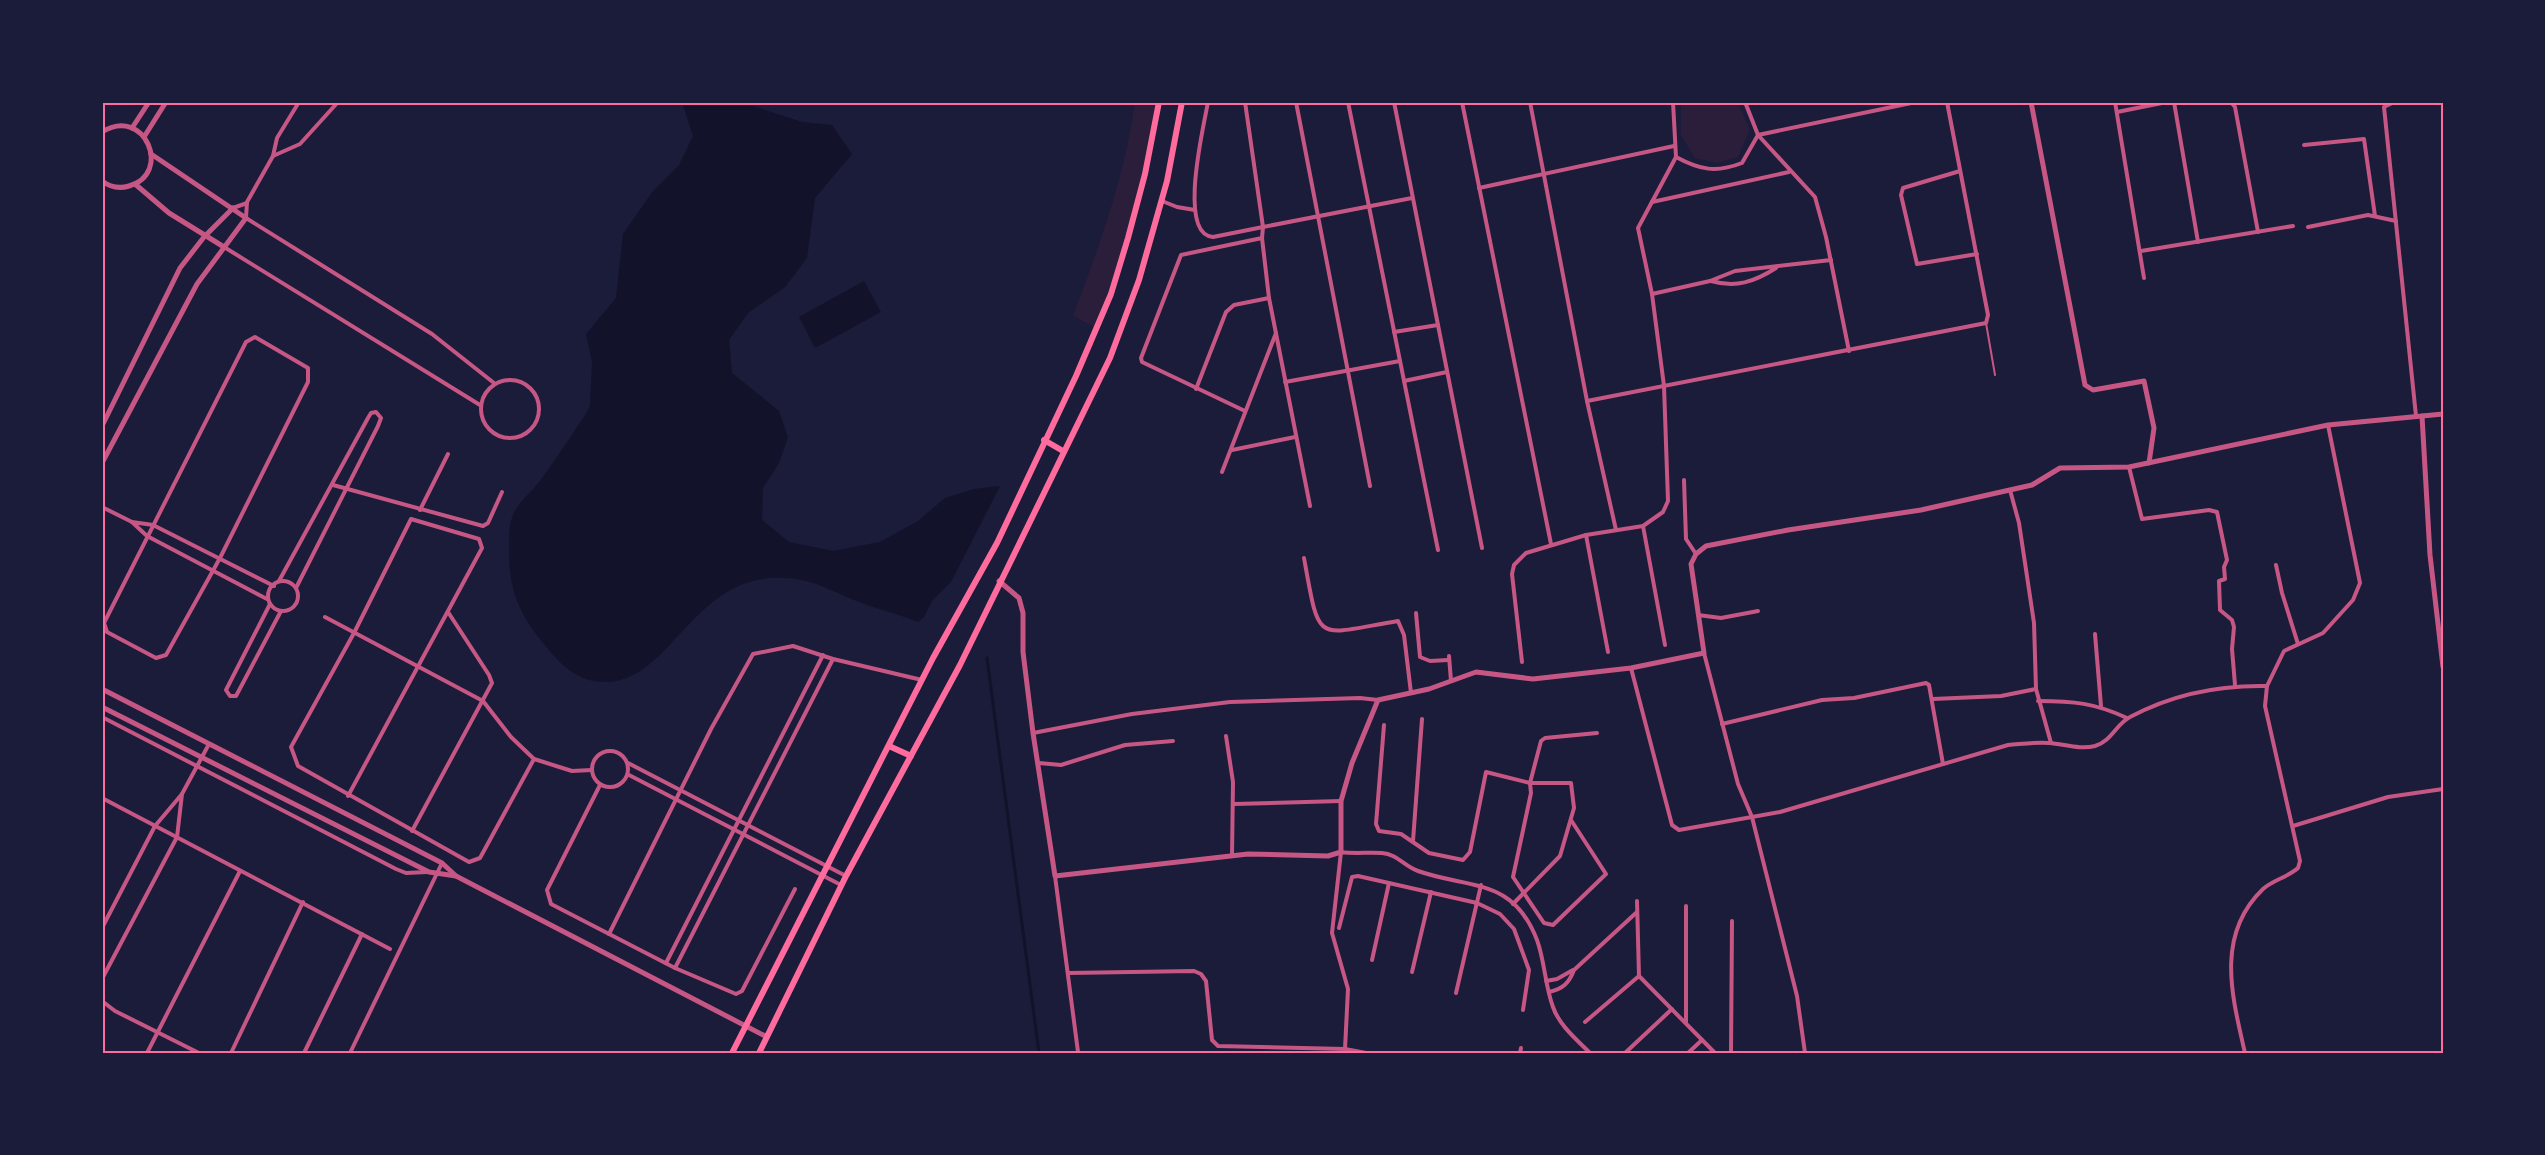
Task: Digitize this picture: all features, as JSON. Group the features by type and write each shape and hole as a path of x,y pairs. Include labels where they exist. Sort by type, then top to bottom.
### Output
{"main road":[{"path":"732,1053 923,680 997,543 1076,376 1111,294 1145,174 1159,102"},
{"path":"759,1053 841,885 960,665 999,581 1084,413 1117,339 1139,280 1162,201 1182,102"},
{"path":"1044,440 1063,451"},
{"path":"889,746 911,756"}],"street":[{"path":"132,128 149,102"},
{"path":"144,136 166,102"},
{"path":"102,463 196,284 246,218 247,202 273,156 277,138 299,102"},
{"path":"273,156 300,144 338,102"},
{"path":"1208,102 1196,175 1195,210 1196,224 1207,237 1412,198"},
{"path":"1245,102 1263,228 1262,238 1269,298 1310,506"},
{"path":"1296,102 1371,486"},
{"path":"1348,102 1438,550"},
{"path":"1394,102 1482,548"},
{"path":"1462,102 1551,544"},
{"path":"1530,102 1587,401 1616,530"},
{"path":"1522,662 1512,574 1514,565 1520,556 1551,544 1586,535 1643,526 1663,512 1668,501 1664,386 1652,294 1638,228 1676,157 1673,102"},
{"path":"1744,102 1758,135 1789,172 1800,179 1815,197 1831,260 1849,351"},
{"path":"1676,157 1712,171 1728,168 1742,163 1758,135 1916,102"},
{"path":"1587,401 1986,323 1988,315 1947,102"},
{"path":"2031,102 2088,389 2144,381 2154,428 2149,463"},
{"path":"2115,102 2144,278"},
{"path":"2117,112 2167,102"},
{"path":"2174,102 2198,242"},
{"path":"2231,102 2235,107 2258,232"},
{"path":"2394,102 2384,104 2419,416 2430,555 2443,667"},
{"path":"102,181 117,188 135,184 148,172 151,154 144,136 132,128 118,126 103,131"},
{"path":"2304,145 2364,140 2375,216"},
{"path":"1479,188 1674,146"},
{"path":"151,154 246,218 432,334 494,383"},
{"path":"1960,171 1903,188 1901,195 1917,264 1977,254"},
{"path":"1651,202 1789,172"},
{"path":"135,184 169,213 204,237 224,247 480,405"},
{"path":"1162,201 1177,207 1195,210"},
{"path":"102,426 180,268 204,237 233,208 247,202"},
{"path":"2308,227 2368,215 2396,221"},
{"path":"2141,251 2293,226"},
{"path":"1245,411 1145,365 1141,358 1179,260 1185,254 1262,238"},
{"path":"1652,294 1710,281 1735,271 1777,268 1831,260"},
{"path":"1710,281 1740,285 1760,279 1777,268"},
{"path":"1196,389 1226,312 1234,305 1269,298"},
{"path":"1394,333 1438,325"},
{"path":"1222,472 1276,333"},
{"path":"249,338 259,339 308,368 308,382 220,558 166,655 160,658 107,632 104,623 147,536 249,338"},
{"path":"1285,382 1400,361"},
{"path":"1404,381 1447,372"},
{"path":"508,379 522,381 533,390 539,404 538,418 530,431 518,438 503,438 490,432 482,420 480,405 484,393 494,383 508,379"},
{"path":"267,599 333,485 368,418 371,413 376,412 381,418 296,588 295,604 281,611 236,696 230,696 226,690 270,604"},
{"path":"1805,1053 1797,996 1752,816 1738,784 1704,653 1697,615 1692,564 1696,554 1706,546 1788,530 1921,510 2032,485 2060,468 2130,467 2328,425 2443,414"},
{"path":"2245,1053 2234,1006 2231,976 2235,929 2252,900 2266,887 2298,868 2300,861 2265,706 2267,686 2279,657 2284,651 2323,633 2353,600 2360,583 2328,425"},
{"path":"1231,451 1295,437"},
{"path":"420,510 448,454"},
{"path":"2130,467 2142,519 2209,510 2217,512 2228,560 2224,567 2225,579 2219,581 2222,596 2219,605 2220,610 2232,620 2234,627 2232,649 2235,685"},
{"path":"1684,480 1686,538 1696,554"},
{"path":"333,485 344,490 483,526 488,523 502,492"},
{"path":"2010,490 2018,517 2034,623 2036,689 2050,743"},
{"path":"102,507 132,522 147,536 267,599 270,604 281,611"},
{"path":"348,796 482,548 478,539 411,519 354,633 291,747 298,766 348,796 469,862 476,862 534,759"},
{"path":"132,522 153,525 274,586"},
{"path":"1643,526 1665,645"},
{"path":"1586,535 1608,652"},
{"path":"1304,558 1315,615 1320,626 1327,631 1338,632 1398,621 1404,635 1411,694"},
{"path":"2276,565 2298,644"},
{"path":"279,581 289,582 296,588"},
{"path":"999,581 1019,598 1023,614 1023,652 1033,733 1055,876 1078,1052"},
{"path":"1697,615 1721,618 1758,611"},
{"path":"412,831 492,683 448,612"},
{"path":"1416,613 1420,657 1430,661 1449,658 1451,682"},
{"path":"325,617 483,701 511,737 534,759 572,771 592,770"},
{"path":"2095,634 2102,706"},
{"path":"609,934 681,790 753,654 794,646 833,659 923,680"},
{"path":"1033,733 1132,714 1230,702 1360,698 1378,700 1411,694 1476,672 1533,679 1631,668 1704,653"},
{"path":"666,963 823,655"},
{"path":"675,968 833,659"},
{"path":"1631,668 1675,828 1689,830 1780,812 2008,745 2050,743 2079,747 2095,746 2108,740 2127,718 2179,694 2235,685 2267,686"},
{"path":"1722,724 1822,700 1854,698 1926,683 1934,699 1943,765"},
{"path":"102,689 442,863 456,876 767,1037"},
{"path":"1934,699 2001,696 2036,689"},
{"path":"1345,1049 1348,989 1332,933 1341,852 1341,801 1352,764 1378,700"},
{"path":"2038,701 2070,701 2102,706 2127,718"},
{"path":"102,707 429,872 436,875 456,876"},
{"path":"102,717 396,869 406,873 429,872"},
{"path":"1413,841 1422,719"},
{"path":"1384,725 1376,824 1379,831 1401,834 1429,853 1463,860 1470,852 1486,772 1530,783 1571,783 1574,808 1560,856 1513,904"},
{"path":"1570,820 1606,874 1553,925 1544,923 1513,878 1531,793 1530,783 1541,741 1545,738 1597,733"},
{"path":"1226,736 1234,804 1232,856"},
{"path":"1039,763 1061,765 1125,745 1173,741"},
{"path":"102,928 155,826 182,795 210,743"},
{"path":"600,785 592,770 596,758 606,751 618,752 628,763 846,876"},
{"path":"600,785 618,786 629,775 628,763"},
{"path":"629,775 841,885"},
{"path":"600,785 547,890 551,904 729,993 742,991 795,889"},
{"path":"2293,826 2388,797 2443,789"},
{"path":"102,979 177,837 182,795"},
{"path":"102,798 390,949"},
{"path":"1234,804 1341,801"},
{"path":"1055,876 1232,856 1279,854 1328,856 1341,852 1393,855 1415,870 1481,885 1513,904 1524,915 1537,941 1553,1009 1566,1029 1590,1053"},
{"path":"350,1053 402,951 442,863"},
{"path":"147,1053 240,870"},
{"path":"1339,928 1352,877 1477,903 1500,914 1514,929 1529,970 1523,1010"},
{"path":"1372,960 1389,883"},
{"path":"1456,993 1481,885"},
{"path":"1413,972 1431,892"},
{"path":"1637,901 1639,976 1715,1053"},
{"path":"231,1053 303,902"},
{"path":"1686,906 1686,1024"},
{"path":"1549,992 1559,990 1570,980 1574,970 1637,911"},
{"path":"1731,1053 1732,921"},
{"path":"304,1053 362,934"},
{"path":"1546,981 1557,979 1566,972 1574,970"},
{"path":"1068,973 1194,971 1201,974 1206,981 1212,1040 1218,1046 1345,1049 1366,1053"},
{"path":"1586,1022 1639,976"},
{"path":"102,1001 115,1011 158,1030 199,1053"},
{"path":"1625,1053 1672,1009"},
{"path":"1688,1053 1702,1040"}],"lane":[{"path":"1986,323 1995,375"}],"shaded area":[{"path":"682,102 741,102 802,122 832,125 852,154 815,198 807,258 785,287 748,313 729,340 732,373 779,411 788,437 779,463 763,488 762,520 789,542 833,551 880,542 918,521 945,498 974,489 1000,486 951,582 932,601 924,617 918,622 810,582 765,578 735,588 710,604 649,664 627,678 593,681 569,670 556,658 527,621 516,598 510,573 510,525 523,499 548,470 590,405 592,362 586,334 616,298 623,234 653,191 679,165 693,136"},
{"path":"1135,102 1158,102 1130,230 1096,328 1073,316 1118,184"},
{"path":"1681,102 1737,102 1750,129 1738,157 1717,163 1695,158 1681,135"},
{"path":"864,281 881,312 815,348 799,317"}],"waterway":[{"path":"987,658 1039,1053"}]}
